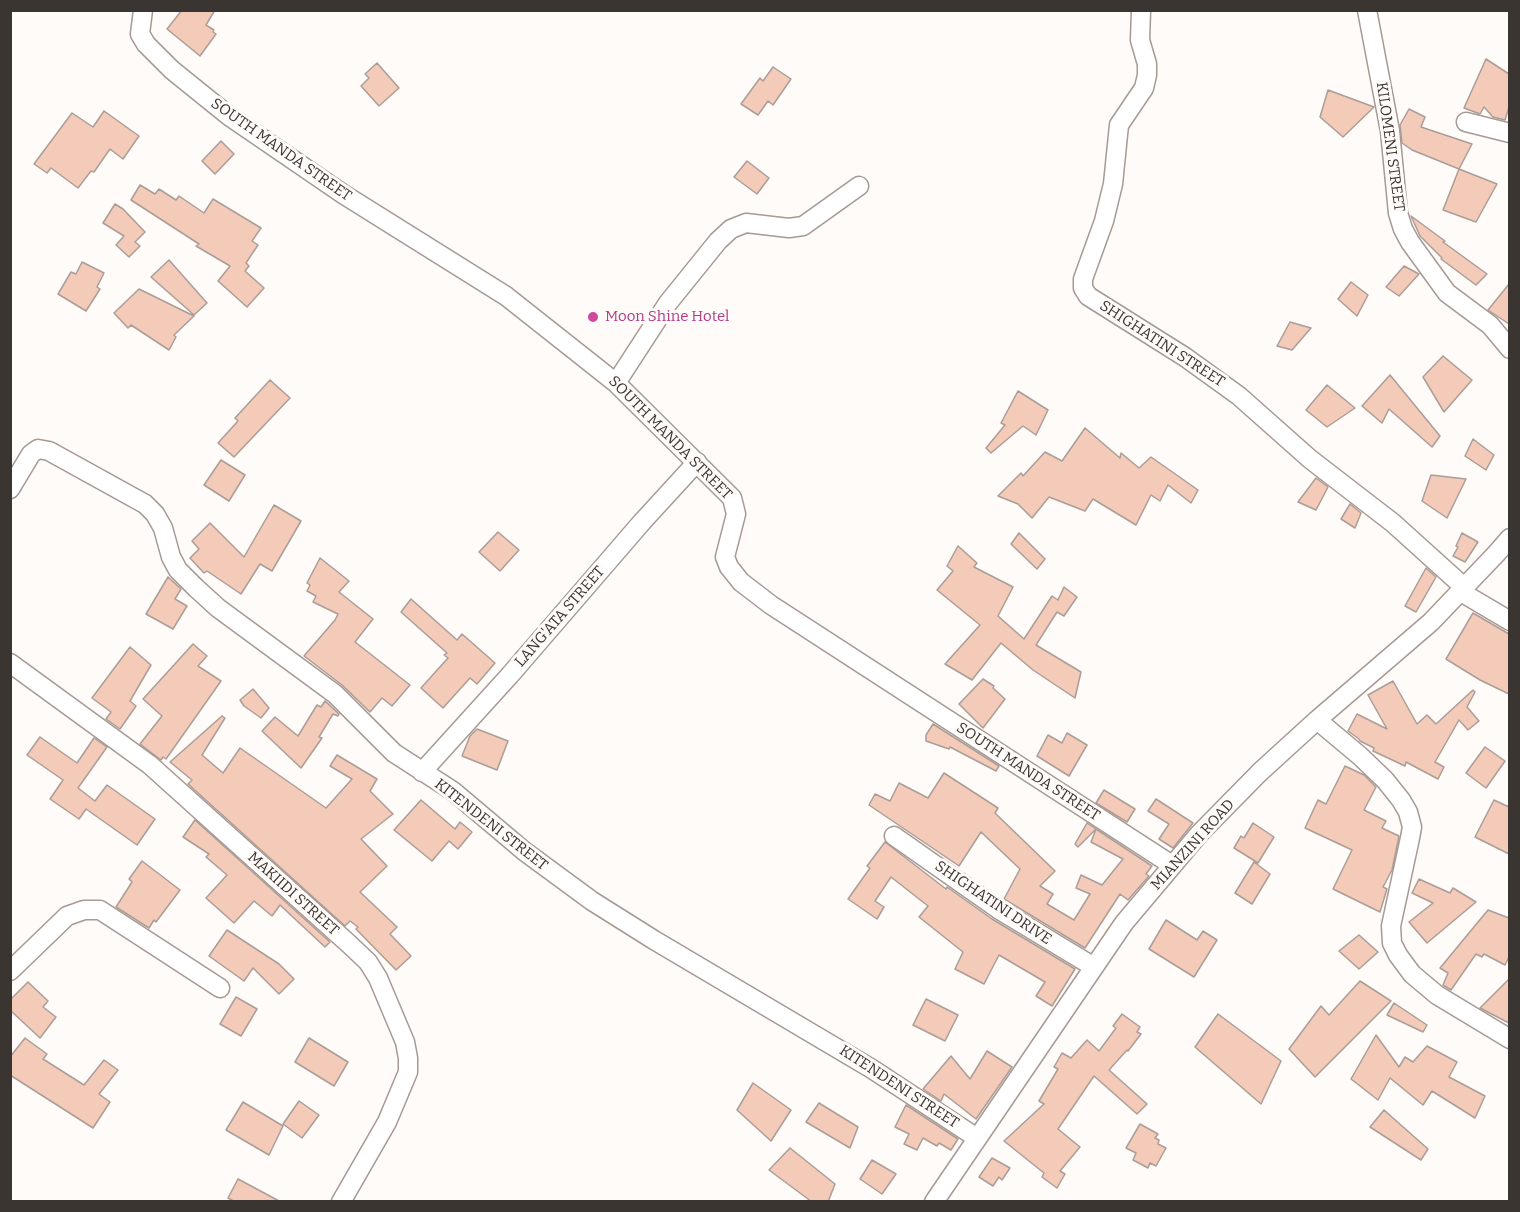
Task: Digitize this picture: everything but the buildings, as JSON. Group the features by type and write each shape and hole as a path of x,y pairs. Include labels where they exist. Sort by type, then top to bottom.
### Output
{"street":[{"name":"SOUTH MANDA STREET","path":"143,10 140,34 146,44 172,70 229,116 343,194 506,297 616,383 728,492 735,505 736,514 725,557 729,567 741,582 771,605 1172,865"},
{"name":"SHIGHATINI STREET","path":"1141,10 1140,40 1147,64 1147,75 1144,88 1119,125 1113,184 1104,220 1083,279 1083,288 1088,296 1185,357 1239,396 1310,459 1393,523 1463,590"},
{"name":"KILOMENI STREET","path":"1366,10 1390,131 1398,213 1403,229 1447,293 1490,325 1509,349"},
{"path":"1466,122 1509,133"},
{"path":"616,383 668,303 718,241 731,229 746,224 789,228 803,226 859,186"},
{"name":"KITENDENI STREET","path":"10,489 31,454 38,449 49,450 146,504 155,513 163,528 171,557 178,570 218,608 335,694 393,753 453,791 497,830 592,901 872,1069 977,1138"},
{"name":"LANG'ATA STREET","path":"422,772 697,462"},
{"name":"MIANZINI ROAD","path":"934,1202 1124,923 1172,865 1260,772 1431,622 1509,538"},
{"path":"1463,590 1509,621"},
{"name":"MAKIIDI STREET","path":"10,663 150,765 349,944 368,962 378,978 405,1042 408,1072 387,1122 341,1202"},
{"path":"1317,720 1360,756 1384,780 1408,812 1412,827 1391,926 1392,943 1398,955 1412,974 1437,995 1509,1039"},
{"name":"SHIGHATINI DRIVE","path":"894,836 998,909 1094,967"},
{"path":"10,971 67,916 84,910 100,910 220,988"}],"place":[{"name":"Moon Shine Hotel","path":"593,317"}]}
